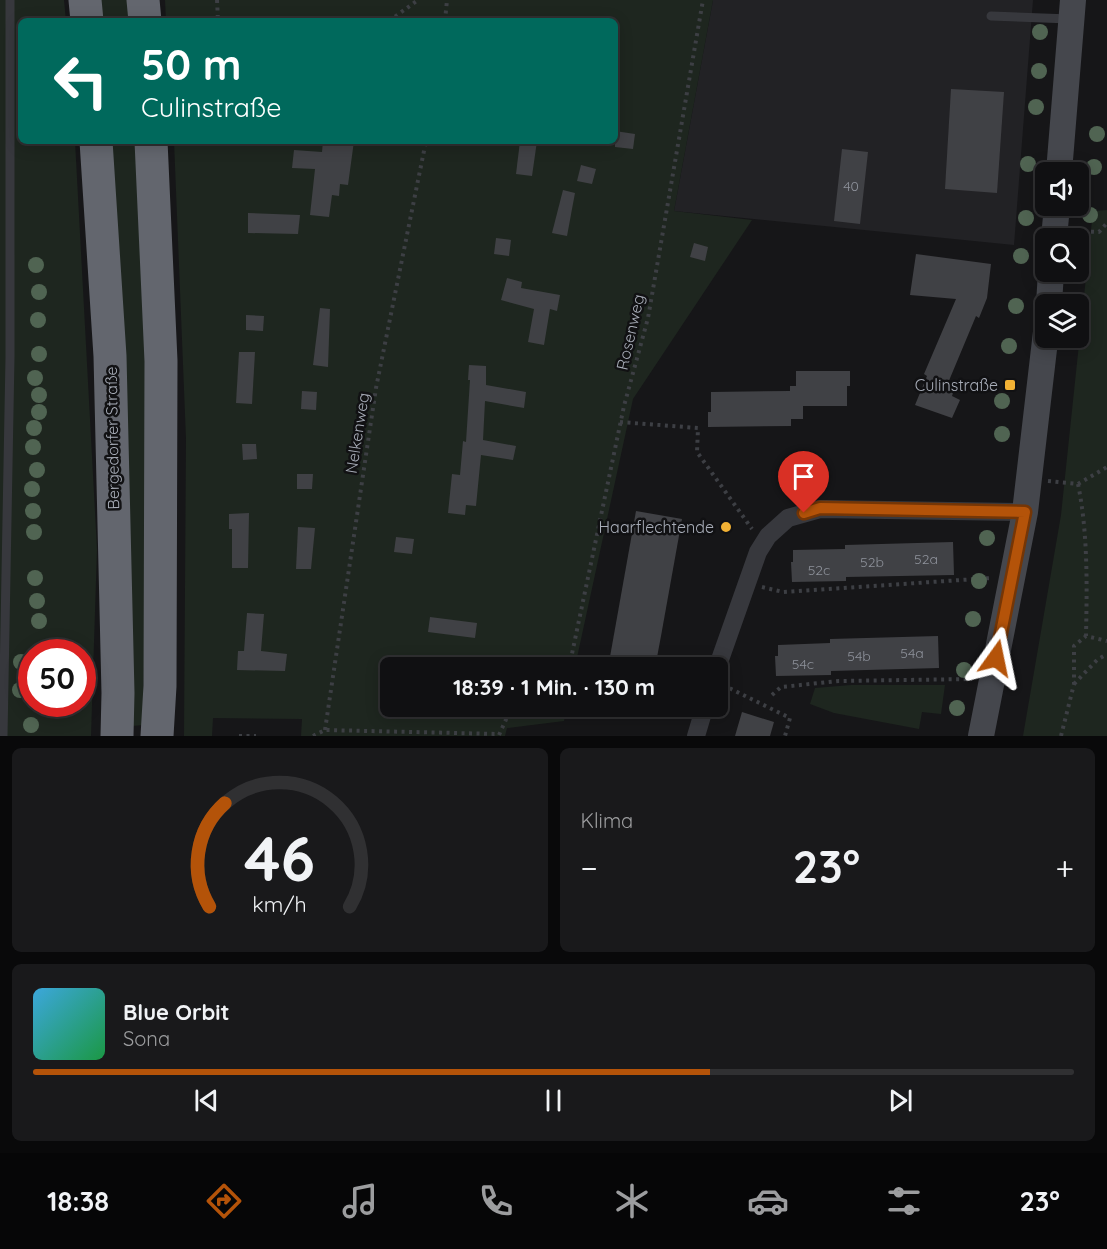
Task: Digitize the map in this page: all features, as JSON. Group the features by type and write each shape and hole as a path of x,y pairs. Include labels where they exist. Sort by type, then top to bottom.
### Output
{"highway":[{"path":"86,0 87,18"},
{"path":"143,0 145,18"},
{"name":"Bergedorfer Straße","path":"96,144 110,356 117,736"},
{"path":"151,144 161,362 160,674 157,736"}],"main road":[{"path":"1060,162 1073,10"},
{"path":"981,736 1025,512 1044,348"}],"street":[{"path":"721,657 758,552 768,536 788,518 820,508 1025,512"},
{"path":"696,736 702,717"}],"lane":[{"path":"3,736 10,357 10,0"},
{"path":"991,16 1073,10"}],"path":[{"path":"217,0 218,18"},
{"path":"393,18 418,0"},
{"path":"445,18 447,0"},
{"name":"Rosenweg","path":"571,657 620,422 648,318 703,0"},
{"name":"Nelkenweg","path":"325,730 376,388 425,144"},
{"path":"1099,232 1107,223"},
{"path":"620,422 698,428 697,452 763,544"},
{"path":"1029,480 1077,484 1107,467"},
{"path":"1061,736 1074,684 1074,646 1086,636 1087,586 1081,501 1077,484"},
{"path":"747,583 783,592 1012,577"},
{"path":"1086,636 1107,640"},
{"path":"1074,684 1097,660 1107,654"},
{"path":"772,694 781,687 839,681 991,679"},
{"path":"728,687 790,718 785,736"},
{"path":"313,736 325,730 499,735 507,717"},
{"path":"239,736 256,736"}],"shaded area":[{"path":"0,0 64,0 66,18 18,18 18,144 75,144 97,549 94,639 18,639 18,717 92,717 91,736 0,736"},
{"path":"100,0 128,0 129,18 101,18"},
{"path":"165,0 713,0 674,211 752,220 633,399 577,657 380,657 380,717 565,717 564,721 507,728 505,736 301,736 302,719 213,718 212,736 184,736 186,439 174,144 618,144 618,18 166,18"},
{"path":"713,0 1033,0 1014,245 674,211"},
{"path":"111,144 138,144 146,307 147,488 143,725 132,726"},
{"path":"1107,210 1107,736 1023,736 1061,515 1079,348 1089,348 1089,294 1084,294 1086,282 1089,282 1089,249 1093,211"},
{"path":"851,685 945,685 941,714 922,712 919,729 834,713 810,704 815,688"}],"building":[{"path":"951,89 1004,92 997,193 945,189"},
{"path":"618,131 635,134 633,149 615,147 615,144 618,144"},
{"path":"323,144 354,144 348,185 340,184 339,196 332,195 329,217 310,215 315,169 292,168 294,150 322,152"},
{"path":"520,144 537,144 532,176 516,174"},
{"path":"842,149 868,152 860,224 834,221"},
{"path":"581,165 596,169 592,184 577,181"},
{"path":"563,190 575,193 567,236 552,233"},
{"path":"248,213 300,215 298,234 248,233"},
{"path":"496,238 511,240 509,256 494,254"},
{"path":"694,243 708,247 705,261 690,257"},
{"path":"916,254 991,264 987,298 979,318 976,316 948,383 955,387 952,396 960,400 952,418 915,405 927,376 924,374 956,299 910,295"},
{"path":"507,278 522,282 521,288 560,295 557,311 550,309 544,345 528,342 534,309 501,300"},
{"path":"320,308 330,309 328,367 313,365"},
{"path":"246,315 264,316 263,331 246,330"},
{"path":"239,352 255,352 252,404 236,403"},
{"path":"469,365 486,366 486,385 526,392 524,408 485,401 483,440 516,446 513,460 481,455 476,506 466,505 465,515 448,513 452,474 460,475 463,441 466,442"},
{"path":"796,371 850,371 847,406 803,406 803,419 791,419 791,426 708,427 711,392 790,391 790,386 796,386"},
{"path":"302,391 317,392 316,410 301,409"},
{"path":"242,444 256,444 257,459 243,460"},
{"path":"297,474 313,474 312,489 297,489"},
{"path":"636,511 682,519 657,657 610,657"},
{"path":"249,513 248,568 232,568 232,529 229,529 229,514"},
{"path":"298,527 315,528 311,569 296,569"},
{"path":"396,537 414,539 412,554 394,552"},
{"path":"953,542 954,575 846,577 846,581 792,582 793,550 845,549 845,545"},
{"path":"247,613 264,614 261,651 287,654 285,671 237,670 238,651 244,651"},
{"path":"430,617 477,623 475,638 428,632"},
{"path":"938,636 939,668 831,671 831,675 776,676 775,656 778,656 778,645 830,643 830,639"},
{"path":"742,712 774,722 770,736 735,736"}],"place":[{"name":"Culinstraße","path":"1010,385"},
{"name":"Haarflechtende","path":"726,527"}],"route":[{"path":"804,513 820,508 1025,512 996,658"}]}
